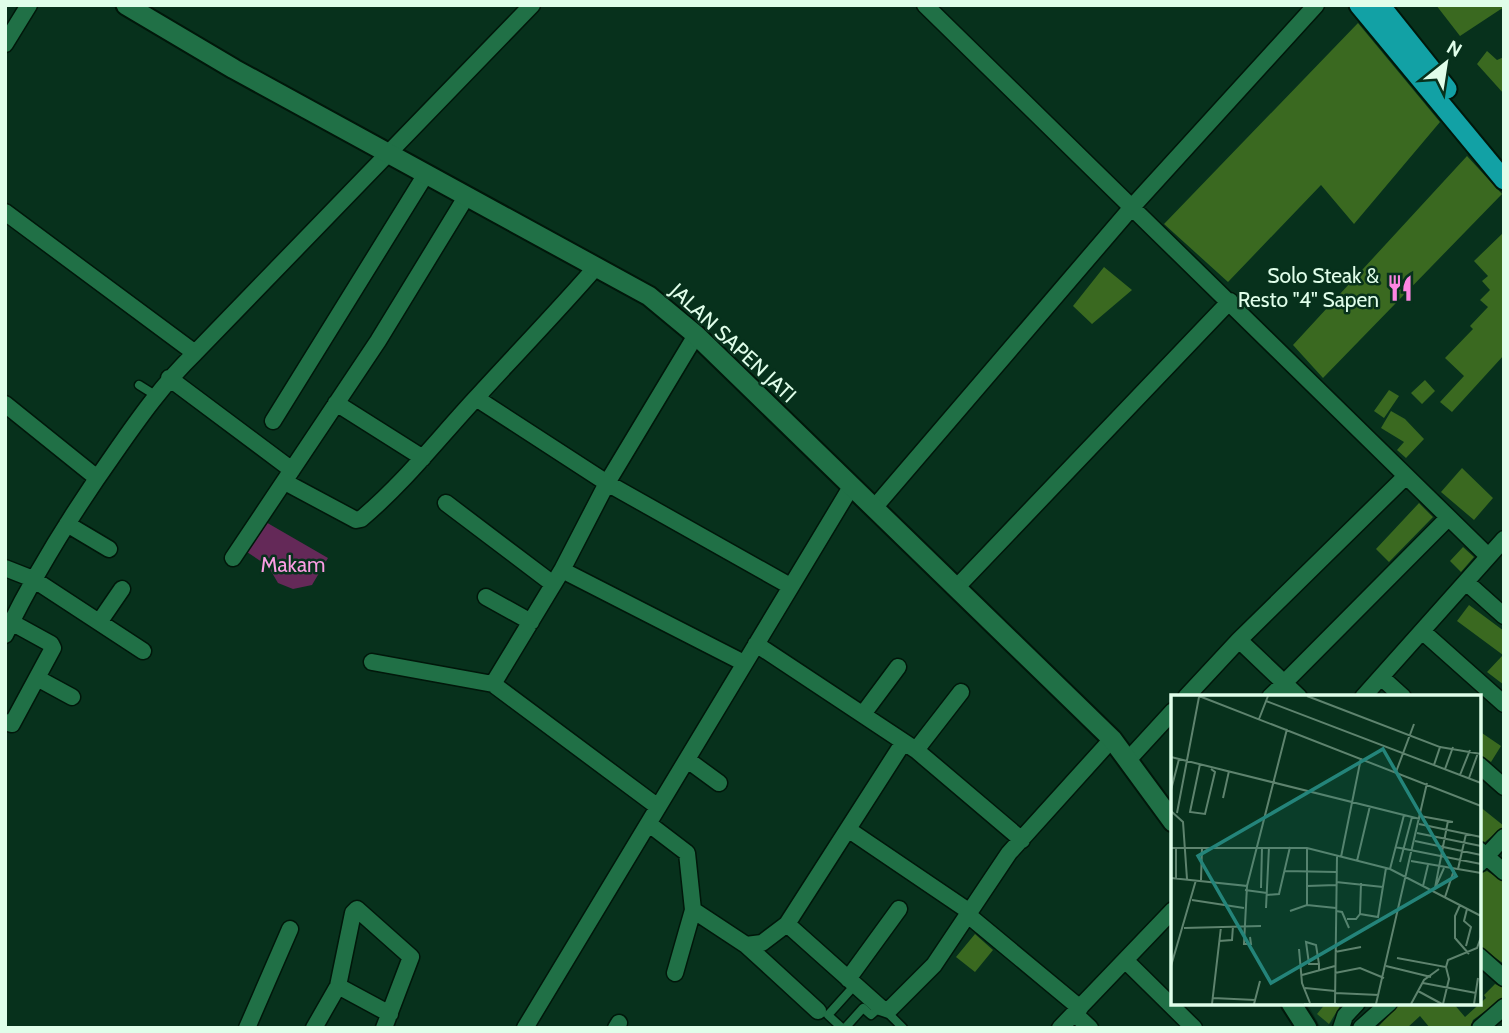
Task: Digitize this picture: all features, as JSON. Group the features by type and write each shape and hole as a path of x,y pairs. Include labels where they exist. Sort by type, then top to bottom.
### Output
{"main road":[{"path":"1359,5 1425,71 1504,162"},
{"path":"1380,5 1504,180"}],"street":[{"path":"5,44 29,5"},
{"name":"JALAN SAPEN JATI","path":"126,5 233,69 649,296 696,335 1112,738 1171,819"},
{"path":"5,722 12,724 52,646 8,628 33,579 67,524 155,395 532,5"},
{"path":"925,5 1488,556"},
{"path":"874,508 1133,206 1316,5"},
{"path":"273,421 426,174"},
{"path":"233,558 378,341 466,197"},
{"path":"5,212 195,354"},
{"path":"169,378 289,476 356,520 381,502 423,458 475,398 553,318 596,267"},
{"path":"956,589 1230,301"},
{"path":"493,684 558,577 607,483 696,335"},
{"path":"475,398 607,483 790,586"},
{"path":"336,403 423,458"},
{"path":"5,404 97,478"},
{"path":"1188,695 1239,640 1405,477"},
{"path":"525,1028 658,807 689,761 744,663 851,487"},
{"path":"381,502 396,510"},
{"path":"446,503 558,577 744,663"},
{"path":"1272,695 1448,518"},
{"path":"67,524 108,549"},
{"path":"1365,695 1504,539"},
{"path":"5,568 33,579 143,650"},
{"path":"1466,582 1504,616"},
{"path":"100,621 122,589"},
{"path":"486,597 531,622"},
{"path":"1422,631 1504,704"},
{"path":"1239,640 1296,695"},
{"path":"756,644 910,746 1022,840"},
{"path":"372,662 493,684 658,807"},
{"path":"863,714 898,667"},
{"path":"1381,677 1401,695"},
{"path":"37,678 72,697"},
{"path":"746,945 762,943 786,924 910,746 961,692"},
{"path":"1129,759 1171,713"},
{"path":"786,924 882,1008 889,1010 934,965 998,869 1112,738"},
{"path":"689,761 719,783"},
{"path":"1481,767 1504,787"},
{"path":"649,824 687,853 693,910 675,974"},
{"path":"849,830 969,913 1077,1010 1090,1028"},
{"path":"1504,837 1482,857 1504,872"},
{"path":"314,1028 338,986 353,913 358,909 411,957 387,1021 338,986"},
{"path":"852,982 899,909"},
{"path":"693,910 746,945 818,1011"},
{"path":"1060,1028 1171,912"},
{"path":"247,1028 290,929"},
{"path":"1481,958 1504,978"},
{"path":"1126,961 1194,1028"},
{"path":"1292,1005 1307,1028"},
{"path":"1341,1028 1345,1016 1355,1005"},
{"path":"1361,1028 1388,1005"},
{"path":"1480,1028 1504,1007"}],"lane":[{"path":"139,385 155,395"},
{"path":"852,982 828,1015 843,1028 863,1008 871,1015 882,1008 903,1028"}],"shaded area":[{"path":"1308,1005 1347,1005 1326,1028 1321,1028"}],"green space":[{"name":"Makam","path":"264,521 328,558 312,585 293,589 278,583 268,566 244,550"}],"building":[{"path":"1436,5 1504,5 1504,7 1460,36"},
{"path":"1358,23 1440,122 1354,224 1321,185 1228,282 1164,224"},
{"path":"1487,51 1497,60 1504,57 1504,94 1477,64"},
{"path":"1467,156 1502,194 1323,378 1293,345"},
{"path":"1504,232 1504,355 1452,412 1440,402 1464,376 1445,358 1473,329 1470,326 1488,307 1480,300 1490,290 1482,281 1488,276 1474,261"},
{"path":"1104,267 1132,290 1092,324 1073,306"},
{"path":"1425,380 1435,391 1422,404 1411,393"},
{"path":"1389,390 1399,396 1384,418 1374,411"},
{"path":"1391,411 1405,419 1424,439 1406,458 1397,450 1404,442 1381,428"},
{"path":"1462,468 1493,498 1474,520 1441,492"},
{"path":"1419,503 1433,517 1389,562 1376,549"},
{"path":"1463,547 1474,557 1461,572 1450,561"},
{"path":"1469,605 1504,631 1504,685 1487,672 1503,655 1457,621"},
{"path":"1481,732 1501,746 1491,762 1481,755"},
{"path":"1481,808 1504,826 1485,842 1481,841"},
{"path":"1487,871 1504,882 1504,964 1481,947 1481,873"},
{"path":"975,934 993,950 975,972 956,957"},
{"path":"1495,984 1504,988 1504,997 1473,1020 1470,1028 1430,1028 1420,1016 1407,1028 1377,1028 1399,1005 1455,1005 1465,1017 1481,1005 1486,998 1484,995"},
{"path":"1324,1005 1341,1005 1329,1024 1317,1014"}],"place":[{"name":"Solo Steak & Resto \"4\" Sapen","path":"1400,288"}]}
